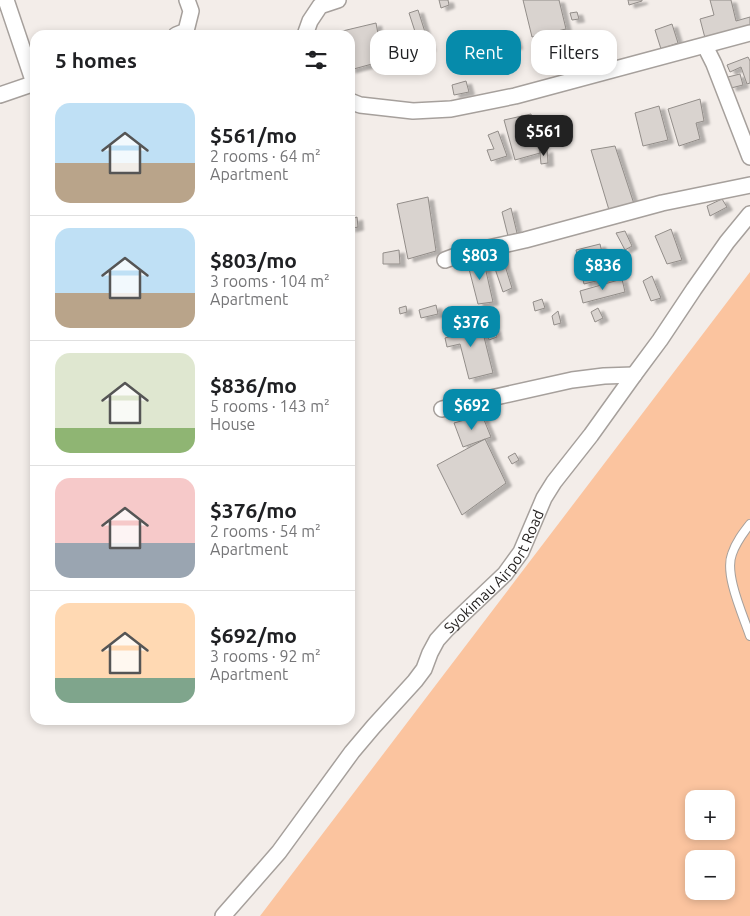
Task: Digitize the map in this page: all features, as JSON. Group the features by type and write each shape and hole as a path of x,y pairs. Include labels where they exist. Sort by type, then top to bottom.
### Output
{"street":[{"path":"6,0 30,71"},
{"path":"186,30 191,11 187,0"},
{"path":"307,30 310,21 320,6 338,0"},
{"path":"355,103 413,111 452,109 515,96 750,33"},
{"path":"705,46 714,64 750,157"},
{"path":"0,95 30,84"},
{"path":"445,260 461,254 525,240 662,203 750,186"},
{"name":"Syokimau Airport Road","path":"223,916 279,852 352,752 415,681 424,669 437,640 513,564 521,552 544,498 554,482 591,435 660,340 694,288 750,214"},
{"path":"442,409 572,380 634,375"}],"lane":[{"path":"750,524 739,538 731,555 730,574 750,636"}],"shaded area":[{"path":"750,272 750,916 260,916"}],"building":[{"path":"439,0 448,0 449,5 441,8"},
{"path":"523,0 559,0 566,29 531,30 531,33"},
{"path":"628,0 642,0 642,1 629,5"},
{"path":"710,0 731,0 736,21 750,17 750,26 705,38 700,19 714,15"},
{"path":"418,10 424,30 415,30 409,13"},
{"path":"577,12 579,19 572,20 570,13"},
{"path":"376,23 377,30 370,30 370,65 355,69 355,30 347,30"},
{"path":"672,24 678,43 661,49 655,30"},
{"path":"748,57 750,61 750,83 747,84 741,67 730,72 727,65"},
{"path":"740,74 743,85 731,88 728,77"},
{"path":"466,81 469,92 454,95 452,85"},
{"path":"700,99 704,121 696,123 700,139 679,146 668,109"},
{"path":"659,106 668,140 643,146 635,113"},
{"path":"531,114 540,153 515,160 504,120"},
{"path":"498,131 507,156 491,161 487,150 494,149 488,135"},
{"path":"615,146 636,210 609,210 591,150"},
{"path":"547,149 548,163 541,164 540,153"},
{"path":"428,197 436,251 408,259 397,204"},
{"path":"722,199 727,207 710,216 707,206"},
{"path":"511,208 517,233 508,236 502,212"},
{"path":"357,217 358,227 355,228 355,218"},
{"path":"671,229 682,260 667,264 655,236"},
{"path":"625,231 632,246 625,250 616,233"},
{"path":"600,244 608,278 584,284 576,250"},
{"path":"399,250 400,264 383,264 383,253"},
{"path":"502,256 512,288 503,292 492,260"},
{"path":"483,258 493,302 478,304 467,261"},
{"path":"652,276 661,298 651,301 643,281"},
{"path":"622,279 625,292 583,303 580,291"},
{"path":"542,299 545,308 535,311 533,302"},
{"path":"436,305 438,314 421,318 419,310"},
{"path":"406,306 407,312 400,314 399,308"},
{"path":"598,308 603,318 595,322 591,312"},
{"path":"558,311 561,323 554,325 552,316"},
{"path":"466,317 470,332 482,329 493,373 469,379 460,344 447,347 445,338 452,336 448,322"},
{"path":"495,329 497,337 489,340 487,332"},
{"path":"482,415 491,437 463,447 454,423"},
{"path":"485,439 506,483 462,515 437,465"},
{"path":"515,453 519,460 512,464 508,457"}]}
